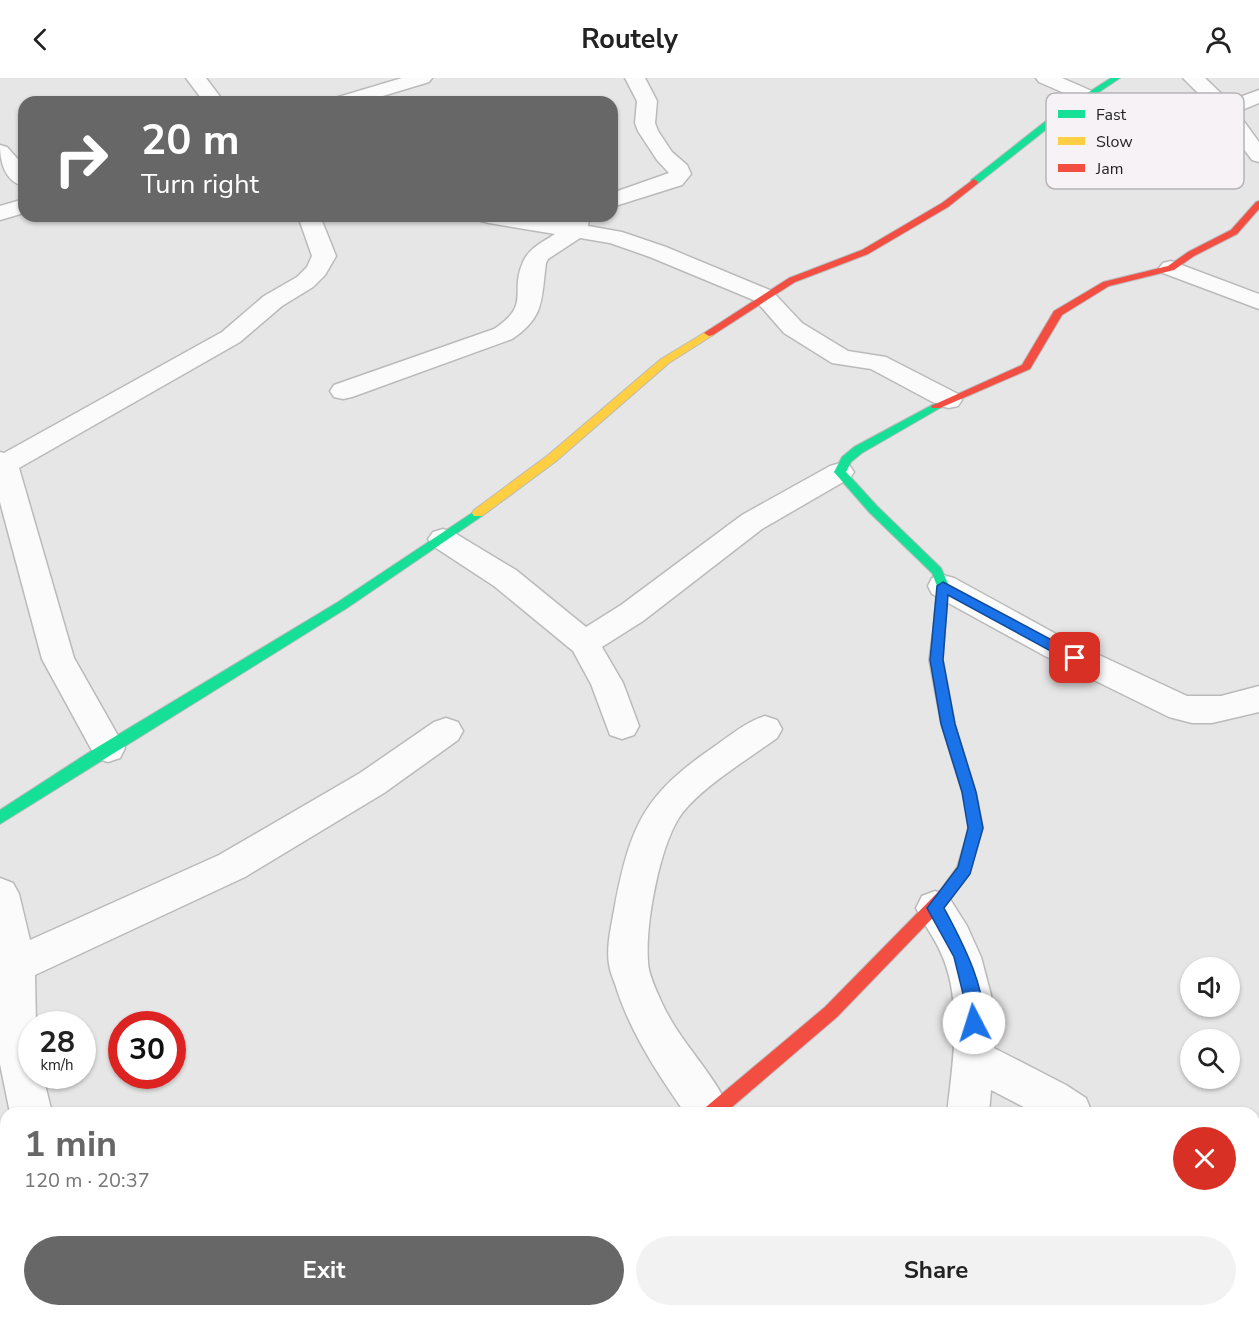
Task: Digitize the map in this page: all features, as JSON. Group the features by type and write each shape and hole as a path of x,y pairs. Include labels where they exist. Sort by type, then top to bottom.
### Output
{"street":[{"path":"196,78 210,96"},
{"path":"362,96 422,78"},
{"path":"618,198 674,180 680,174 680,170 664,156 648,132 645,123 647,101 635,78"},
{"path":"1046,78 1080,93"},
{"path":"1092,93 1116,78"},
{"path":"1193,78 1212,93"},
{"path":"1244,102 1259,96"},
{"path":"0,818 108,748 311,627 442,539 552,459 665,361 792,280 865,252 945,205 1046,127"},
{"path":"1252,138 1259,156"},
{"path":"0,151 18,173"},
{"path":"1259,166 1255,165 1259,174"},
{"path":"584,643 632,613 752,522 840,472 846,460 858,450 921,412 1026,367 1058,313 1106,284 1172,268 1191,254 1234,232 1259,204"},
{"path":"0,213 18,208"},
{"path":"108,748 58,659 1,464 197,358 251,322 273,301 305,282 317,270 324,256 311,222"},
{"path":"343,391 503,334 518,324 526,312 534,262 540,254 578,223 658,252 764,296 793,327 841,358 877,362 949,400"},
{"path":"1172,268 1259,302"},
{"path":"718,1107 831,1012 935,908 964,870 976,828 969,792 948,724 936,660 943,586 937,570 873,509 840,472"},
{"path":"442,539 505,578 584,643 607,682 622,726"},
{"path":"943,586 1056,648 1181,708 1203,712 1219,711 1259,699"},
{"path":"707,1107 666,1051 643,1007 628,963 631,922 641,868 656,823 661,815 672,800 708,769 765,729"},
{"path":"17,965 232,866 372,783 446,731"},
{"path":"0,894 17,965 15,998 22,1078 29,1107"},
{"path":"935,908 962,956 974,1006 973,1058 969,1107"},
{"path":"973,1058 1062,1107"}],"traffic: fast":[{"path":"1093,93 1116,78"},
{"path":"974,182 1046,125"},
{"path":"936,406 858,450 846,460 840,472 873,509 937,571 943,586 939,630"},
{"path":"0,818 96,755 343,605 478,513"}],"traffic: slow":[{"path":"478,513 551,459 665,361 709,333"},
{"path":"939,630 936,660 948,724 969,792 976,828 964,870 944,896"}],"traffic: jam":[{"path":"709,333 792,280 865,252 945,205 974,182"},
{"path":"936,406 1026,367 1058,313 1106,284 1171,268 1191,254 1234,232 1259,204"},
{"path":"719,1107 831,1012 944,896"}],"route":[{"path":"974,1023 974,1006 962,956 935,908 964,870 976,828 969,792 948,724 936,660 943,586 1075,658"}]}
